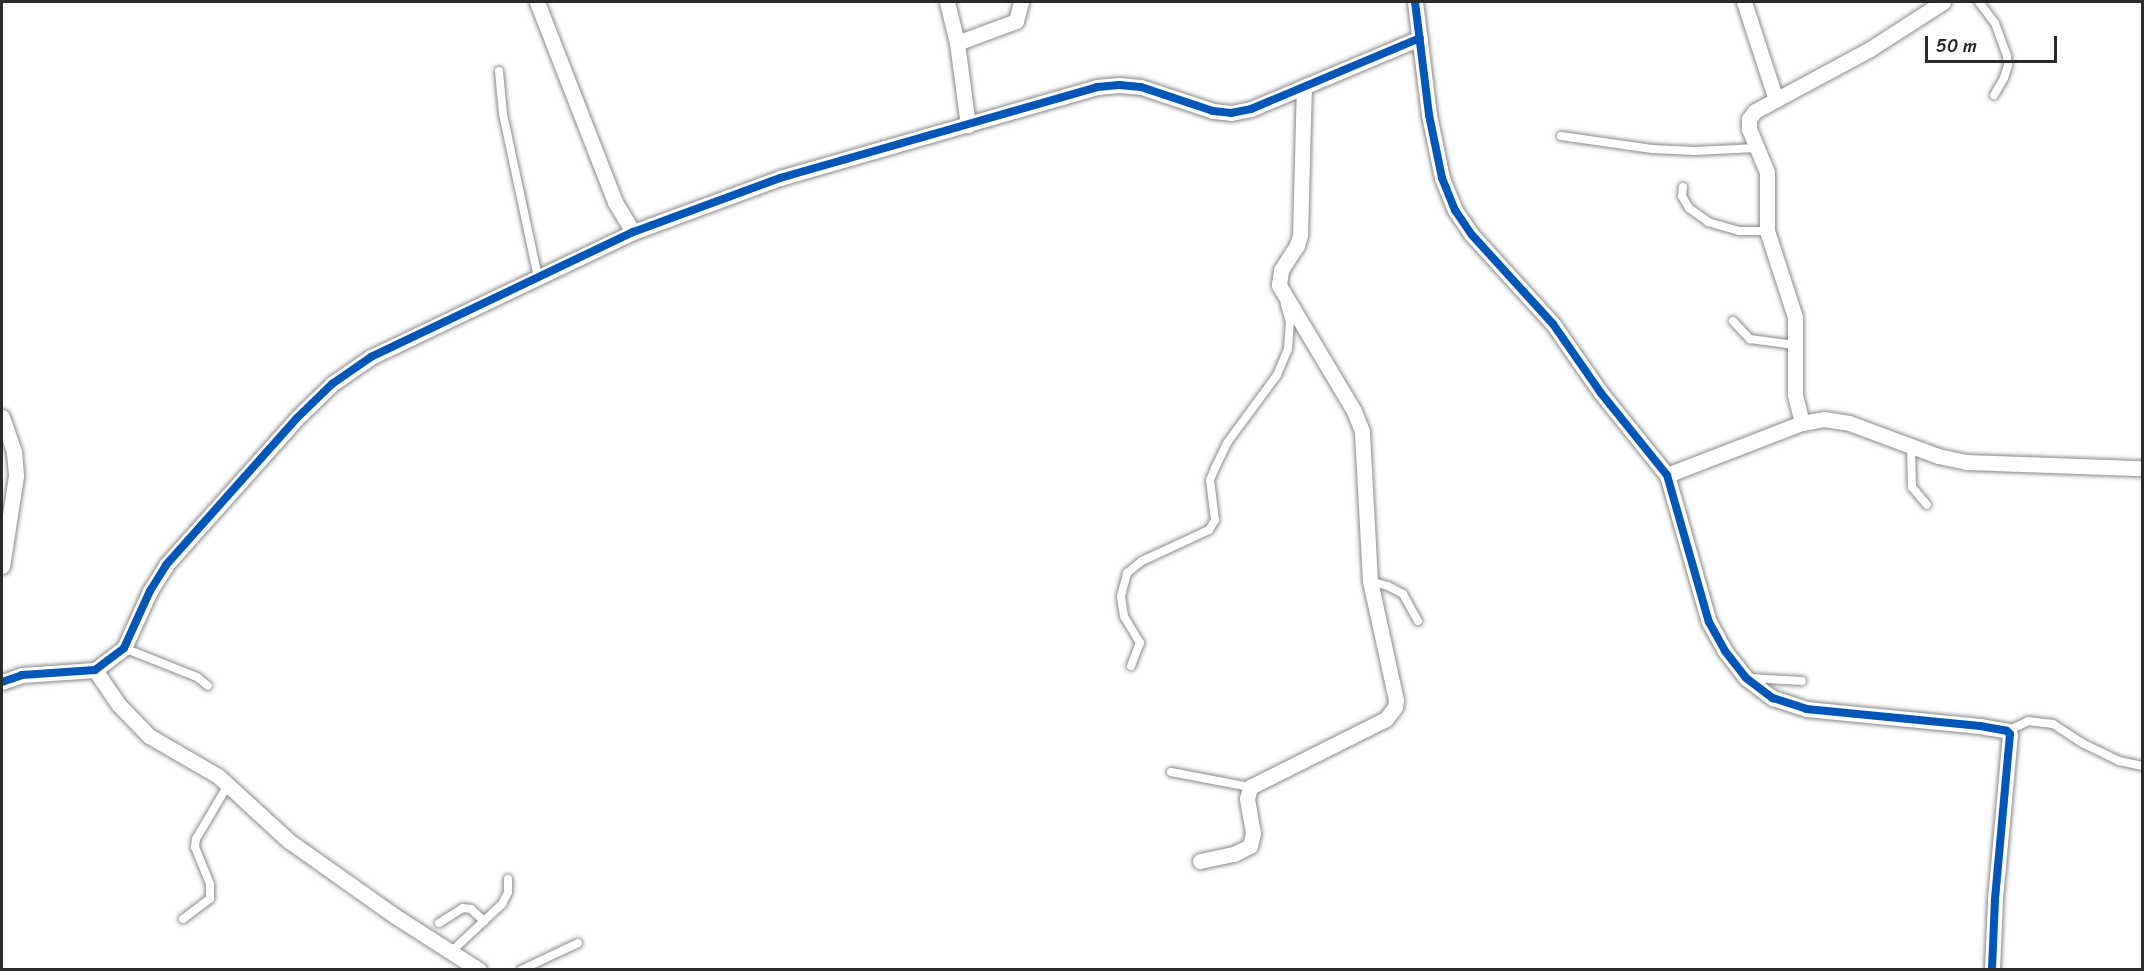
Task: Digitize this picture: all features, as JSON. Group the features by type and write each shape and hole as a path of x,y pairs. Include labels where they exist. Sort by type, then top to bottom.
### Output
{"street":[{"path":"537,2 615,202 633,232"},
{"path":"947,2 957,43 968,124"},
{"path":"957,43 1016,21 1021,2"},
{"path":"1415,2 1429,115 1442,178 1455,210 1472,235 1553,324 1601,393 1667,475 1709,622 1725,651 1746,678 1773,698 1806,709 2007,731 2010,734 2011,748 1995,894 1992,969"},
{"path":"1744,2 1776,100"},
{"path":"1802,423 1795,394 1795,317 1767,231 1767,172 1749,129 1749,119 1755,111 1870,49 1943,2"},
{"path":"2,682 22,675 95,670 124,648 150,591 166,566 297,418 332,384 371,357 633,232 780,178 1097,87 1119,85 1141,87 1214,111 1231,113 1251,109 1420,38"},
{"path":"1200,861 1234,854 1250,846 1253,833 1247,799 1250,787 1386,719 1391,714 1396,700 1370,581 1362,431 1354,411 1279,285 1281,270 1298,245 1300,235 1304,87"},
{"path":"2,417 14,453 16,476 3,544 2,566"},
{"path":"1667,475 1802,423 1824,419 1849,423 1911,446 1966,462 2142,468"},
{"path":"95,670 119,705 138,727 218,776 289,841 395,916 479,969"}],"lane":[{"path":"1979,2 1995,23 2007,56 2008,65 2004,78 1994,95"},
{"path":"499,71 503,114 538,277"},
{"path":"1561,136 1652,148 1695,151 1757,148"},
{"path":"1683,187 1682,196 1689,208 1708,222 1739,231 1767,231"},
{"path":"1131,666 1140,643 1124,616 1121,596 1127,573 1142,561 1209,530 1215,520 1210,480 1215,468 1227,443 1277,375 1288,349 1290,322 1279,285"},
{"path":"1733,321 1750,339 1795,345"},
{"path":"1911,446 1912,487 1927,505"},
{"path":"1370,581 1403,594 1418,621"},
{"path":"124,648 197,677 208,686"},
{"path":"1746,678 1802,681"},
{"path":"2007,731 2028,721 2053,724 2082,743 2119,761 2142,766"},
{"path":"1171,772 1250,787"},
{"path":"183,919 201,908 210,899 210,884 195,848 196,839 228,785"},
{"path":"452,951 502,904 508,892 508,879"},
{"path":"439,923 463,908 474,912 484,921"},
{"path":"521,969 578,943"}],"cycle path":[{"path":"1415,2 1429,115 1442,178 1455,210 1472,235 1553,324 1601,393 1667,475 1709,622 1725,651 1746,678 1773,698 1806,709 1980,726 2007,731 2010,734 1995,900 1992,970"},
{"path":"2,682 22,675 95,670 124,648 150,591 166,565 297,418 332,384 371,357 633,232 780,178 1097,87 1119,85 1141,87 1213,111 1231,113 1251,109 1420,38"}]}
